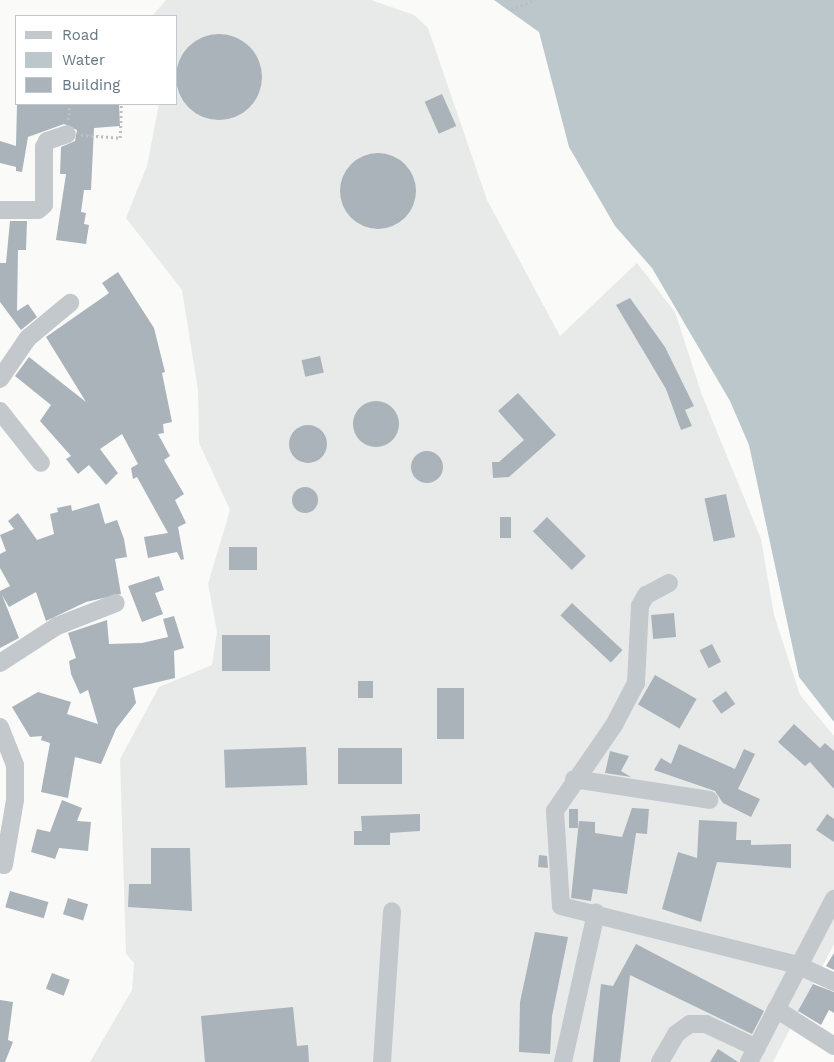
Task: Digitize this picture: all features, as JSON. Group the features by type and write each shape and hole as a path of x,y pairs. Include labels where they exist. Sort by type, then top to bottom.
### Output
{"street":[{"path":"0,210 38,210 44,205 44,148 47,141 67,134"},
{"path":"0,379 28,338 70,303"},
{"path":"0,411 41,463"},
{"path":"669,582 646,595 640,606 636,683 614,725 574,779 552,822 561,906 596,913 797,965 834,982"},
{"path":"0,663 56,626 116,603"},
{"path":"0,727 14,765 14,800 1,869"},
{"path":"574,779 709,800"},
{"path":"660,1062 676,1034 690,1024 706,1024 753,1055 797,965 834,899"},
{"path":"382,1062 392,911"},
{"path":"562,1062 596,913"},
{"path":"776,1009 834,1046"}],"path":[{"path":"511,8 535,0"},
{"path":"67,134 120,138 121,105"}],"shaded area":[{"path":"166,0 371,0 414,15 428,28 487,200 560,336 637,263 675,312 702,395 761,539 774,615 800,695 834,736 834,944 773,1062 90,1062 132,990 134,963 126,954 120,759 159,687 212,665 217,632 208,584 230,510 199,443 198,390 182,290 126,218 147,166 159,105 178,105 178,15 153,15"}],"water":[{"path":"494,0 834,0 834,722 799,677 749,445 730,401 652,268 615,226 569,147 539,32"}],"building":[{"path":"219,34 236,37 250,46 259,60 262,77 259,94 250,108 236,117 219,120 202,117 188,108 179,94 179,60 188,46 202,37"},
{"path":"442,94 456,126 439,134 425,102"},
{"path":"17,105 119,105 120,126 94,128 91,190 84,190 81,212 86,213 84,224 89,225 86,244 56,240 66,174 60,174 61,147 75,141 77,130 64,124 28,137 22,172 16,171 16,167 0,163 0,141 16,146"},
{"path":"371,153 385,153 399,159 410,170 416,184 413,206 405,218 385,229 371,229 357,223 346,212 340,198 340,184 346,170 357,159"},
{"path":"10,221 27,221 26,250 18,250 17,311 28,304 37,317 21,330 0,302 0,263 6,263"},
{"path":"118,272 154,328 165,372 162,373 172,422 163,424 164,433 158,434 170,456 164,460 184,494 175,500 186,523 178,527 184,559 181,560 177,552 148,558 144,537 168,533 137,477 133,479 131,468 138,464 122,434 100,449 118,473 106,485 89,465 78,474 66,459 71,456 40,421 51,405 15,376 29,357 86,402 46,337 109,293 102,283"},
{"path":"630,298 665,347 694,406 685,410 692,426 681,430 666,389 616,305"},
{"path":"320,356 324,373 305,377 301,360"},
{"path":"518,393 556,435 509,477 493,478 492,462 499,462 524,440 498,411"},
{"path":"376,401 389,405 395,411 399,424 395,437 389,443 376,447 363,443 357,437 353,424 357,411 363,405"},
{"path":"308,425 315,426 321,431 326,437 326,451 321,457 315,462 308,463 301,462 295,457 290,451 289,444 290,437 295,431 301,426"},
{"path":"427,451 433,452 438,456 442,461 442,473 438,478 433,482 427,483 421,482 416,478 412,473 411,467 412,461 416,456 421,452"},
{"path":"305,487 314,491 318,500 314,509 305,513 296,509 292,500 296,491"},
{"path":"726,494 735,537 714,542 704,499"},
{"path":"99,503 105,524 117,520 124,539 127,557 115,559 121,594 86,602 46,621 36,592 9,607 2,595 19,638 0,648 0,591 10,586 0,568 0,554 6,551 0,535 14,529 8,521 18,513 37,540 54,534 50,514 58,512 57,508 71,505 72,511"},
{"path":"500,517 511,517 511,538 500,538"},
{"path":"547,517 586,556 572,570 533,531"},
{"path":"229,547 257,547 257,570 229,570"},
{"path":"159,576 164,590 155,593 163,614 142,622 128,586"},
{"path":"572,603 622,650 611,662 560,615"},
{"path":"674,613 676,637 653,639 651,615"},
{"path":"174,616 184,648 174,651 175,678 133,688 136,703 116,729 101,764 75,757 68,798 41,792 50,743 41,740 42,736 30,737 12,707 38,692 71,702 67,714 98,724 88,690 80,694 71,674 69,661 76,658 68,633 107,620 109,644 142,643 168,637 163,619"},
{"path":"222,635 270,635 270,671 222,671"},
{"path":"712,644 721,662 709,668 700,650"},
{"path":"655,675 697,699 680,728 638,704"},
{"path":"358,681 373,681 373,698 358,698"},
{"path":"437,688 464,688 464,739 437,739"},
{"path":"726,691 735,704 721,714 712,701"},
{"path":"794,724 820,748 825,743 834,751 834,789 810,762 805,766 778,742"},
{"path":"679,744 735,769 744,749 755,754 738,789 760,799 751,817 723,803 715,791 654,770 661,758 671,764"},
{"path":"306,747 307,785 225,788 224,750"},
{"path":"338,748 402,748 402,784 338,784"},
{"path":"610,751 629,756 621,771 631,777 605,773"},
{"path":"62,800 82,808 77,821 91,822 88,851 59,848 55,859 31,852 37,829 50,832"},
{"path":"632,808 649,809 647,834 636,833 627,894 593,889 591,901 571,898 579,821 595,822 595,833 622,837"},
{"path":"569,809 578,809 578,828 569,828"},
{"path":"420,814 420,831 390,833 390,845 354,845 354,831 362,831 361,816"},
{"path":"827,814 834,819 834,842 816,830"},
{"path":"699,820 737,822 736,840 751,840 751,845 791,844 791,868 717,862 701,922 662,909 678,852 697,858"},
{"path":"151,848 190,848 192,911 128,907 129,884 151,884"},
{"path":"539,855 547,856 548,868 538,867"},
{"path":"10,891 48,902 44,918 5,907"},
{"path":"68,898 88,904 83,920 63,914"},
{"path":"535,932 568,937 552,1016 550,1054 519,1052 520,1002"},
{"path":"636,944 764,1011 752,1034 630,975 620,1062 593,1062 601,984 613,986"},
{"path":"834,953 834,970 826,966"},
{"path":"52,973 70,980 64,996 46,989"},
{"path":"813,984 834,992 834,1013 829,1010 821,1025 798,1011"},
{"path":"0,1000 13,1002 8,1040 13,1042 5,1062 0,1062"},
{"path":"293,1007 297,1046 308,1045 309,1062 205,1062 201,1016"},
{"path":"718,1049 738,1062 710,1062"}]}
